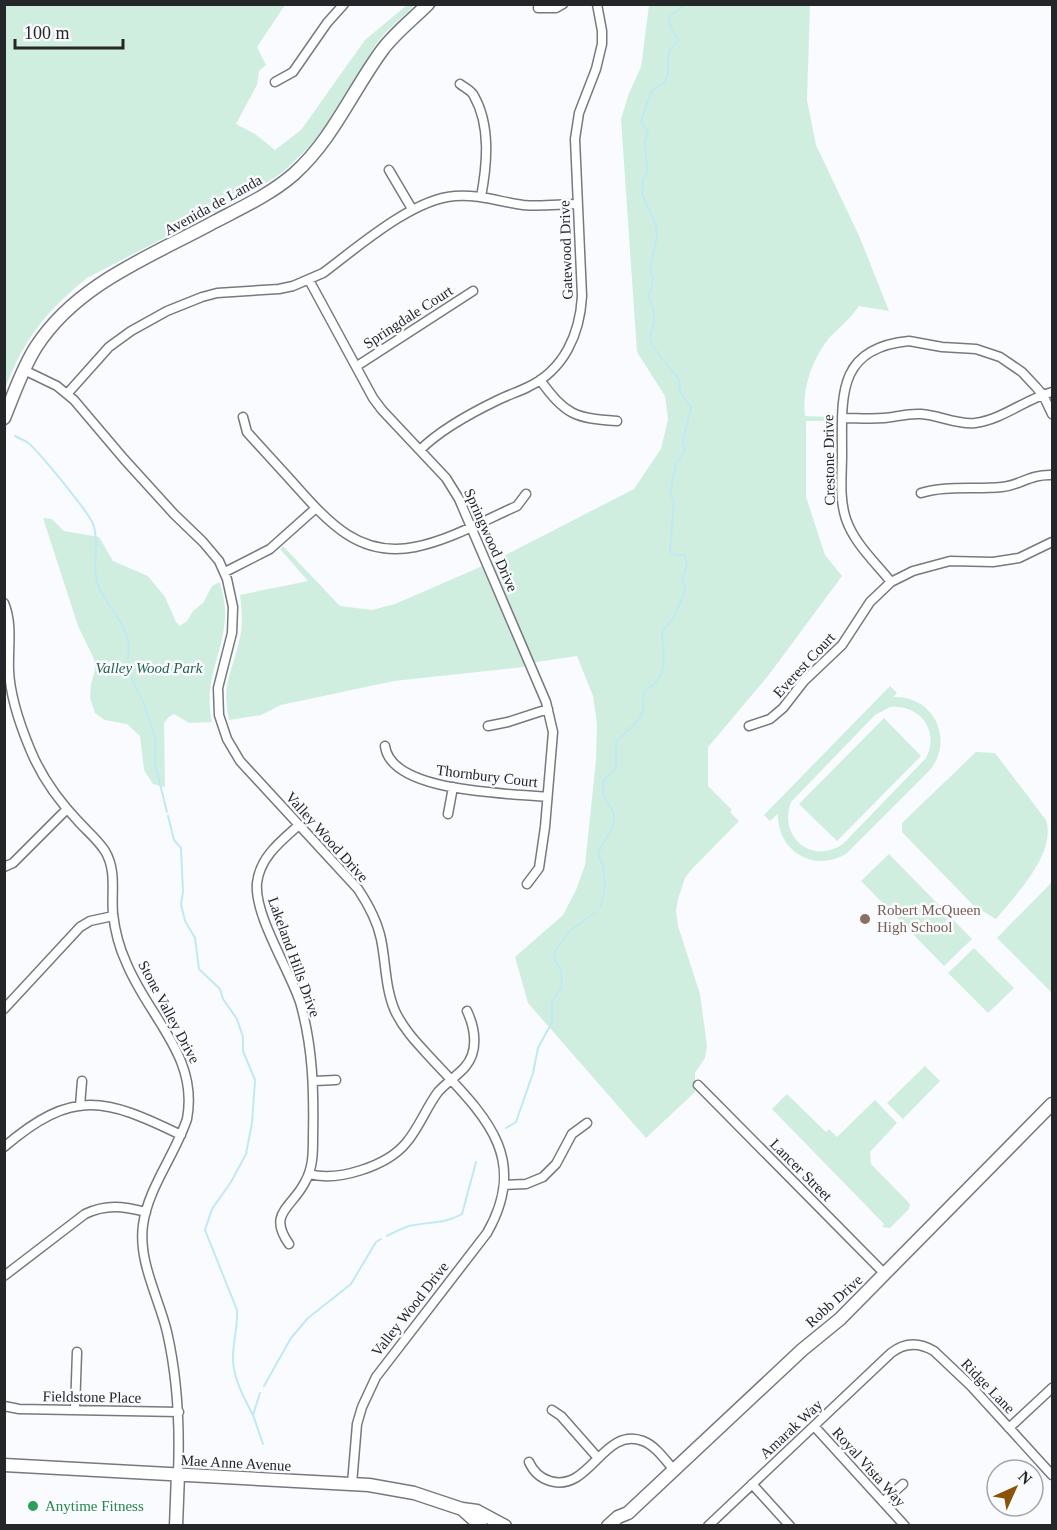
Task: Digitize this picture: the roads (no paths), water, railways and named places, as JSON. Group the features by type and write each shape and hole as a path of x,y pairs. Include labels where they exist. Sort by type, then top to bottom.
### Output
{"main road":[{"name":"Avenida de Landa","path":"4,417 24,370 45,334 72,304 104,281 256,200 292,176 332,132 384,48 428,4"},
{"name":"Robb Drive","path":"608,1526 628,1513 802,1350 840,1320 1053,1104"},
{"name":"Mae Anne Avenue","path":"4,1465 352,1484 399,1490 438,1500 462,1509 482,1513 505,1526"},
{"name":"Stone Valley Drive","path":"176,1526 178,1474"},
{"name":"Mae Anne Avenue","path":"462,1509 481,1526"},
{"name":"Robb Drive","path":"623,1526 628,1513"}],"street":[{"path":"275,82 293,72 327,23 344,4"},
{"path":"538,8 556,8 563,4"},
{"name":"Gatewood Drive","path":"420,450 436,435 498,400 540,380 568,351 579,325 582,296 576,126 599,57 602,31 597,4"},
{"path":"460,84 474,94 484,127 486,158 481,197"},
{"path":"388,170 412,209"},
{"path":"67,394 109,347 167,311 217,293 279,289 309,280 323,273 412,209 443,197 456,195 481,197 532,206 578,204"},
{"name":"Springwood Drive","path":"309,280 373,398 453,488 548,709 553,742"},
{"name":"Springdale Court","path":"357,366 473,291"},
{"name":"Crestone Drive","path":"891,582 854,538 845,518 841,489 843,390 853,369 870,352 888,344 909,341 942,347 976,349 988,352 1016,367 1043,395"},
{"name":"Valley Wood Drive","path":"24,370 67,394 211,551 225,572 231,593 233,620 218,688 219,715 227,739 240,760 366,900 377,926 387,984 396,1012 411,1037 478,1110 493,1132 502,1158 504,1185 499,1208 487,1233 385,1362 368,1391 357,1424 352,1484"},
{"path":"540,380 554,399 570,412 590,419 618,421"},
{"path":"842,418 882,418 913,413 931,415 959,423 974,423 1007,413 1053,392"},
{"path":"1043,395 1053,414"},
{"path":"243,417 247,432 316,508 351,538 370,545 388,549 428,544 517,506 526,494"},
{"path":"921,492 935,488 961,490 1004,487 1036,475 1053,475"},
{"path":"225,572 270,549 316,508"},
{"name":"Everest Court","path":"749,726 770,719 783,708 804,681 842,645 870,602 891,582 913,571 950,561 993,562 1019,558 1053,542"},
{"name":"Stone Valley Drive","path":"4,603 10,627 9,675 18,716 31,752 40,771 67,809 101,844 110,861 113,881 113,916 118,941 126,964 185,1069 190,1094 181,1135 146,1212 142,1233 143,1252 167,1332 173,1361 179,1412 178,1474"},
{"path":"488,726 548,709"},
{"name":"Thornbury Court","path":"385,746 390,761 401,771 419,780 439,786 547,797 553,742"},
{"path":"448,814 453,787"},
{"path":"527,884 534,877 542,858 547,797"},
{"path":"4,867 13,864 67,809"},
{"name":"Lakeland Hills Drive","path":"290,1244 280,1231 281,1216 309,1174 313,1153 314,1081 309,1042 299,999 262,914 257,895 258,876 266,858 299,825"},
{"path":"4,1010 80,927 90,921 113,916"},
{"path":"309,1174 325,1177 345,1175 393,1155 408,1141 439,1091 466,1066 472,1053 474,1026 467,1011"},
{"path":"314,1081 336,1080"},
{"path":"80,1106 82,1081"},
{"name":"Lancer Street","path":"698,1085 885,1274"},
{"path":"4,1147 41,1119 60,1110 94,1105 122,1108 181,1135"},
{"path":"504,1185 526,1184 543,1177 556,1164 572,1134 587,1123"},
{"path":"4,1276 94,1209 115,1206 146,1212"},
{"name":"Ridge Lane","path":"891,1353 898,1348 913,1344 934,1351 971,1386 1053,1475"},
{"path":"75,1410 76,1352"},
{"name":"Amarak Way","path":"708,1526 891,1353"},
{"path":"1009,1428 1053,1388"},
{"name":"Fieldstone Place","path":"4,1406 19,1409 179,1412"},
{"path":"552,1410 561,1416 598,1458"},
{"name":"Royal Vista Way","path":"814,1426 905,1526"},
{"path":"529,1462 542,1477 560,1482 577,1478 616,1443 634,1439 651,1446 674,1470"},
{"path":"752,1484 790,1526"},
{"path":"883,1502 903,1484"}],"waterway":[{"path":"600,907 605,880 598,855 613,826 614,817 604,795 603,781 616,769 616,742 640,718 645,690 653,685 661,673 664,658 662,633 675,615 686,589 682,581 687,564 684,555 674,555 670,551 674,501 670,494 676,463 685,451 683,441 691,407 680,392 679,380 653,347 650,338 654,312 648,295 653,279 650,267 657,238 656,225 642,194 643,180 647,172 645,140 648,135 641,122 651,91 665,82 668,75 670,49 679,40 671,28 669,18 684,4"},
{"path":"15,436 27,442 41,456 93,524 96,540 96,580 126,633 129,645 130,674 141,697"},
{"path":"143,701 155,737 155,764 167,812"},
{"path":"168,816 174,840 181,848 183,892 181,904 185,921 195,938 199,969 220,989 223,999 237,1019 243,1037 243,1051 255,1080 252,1123 246,1154 231,1182 212,1209 205,1230 237,1310 234,1369 240,1390 253,1415"},
{"path":"506,1128 516,1122 533,1073 538,1048 552,1022 552,1001 562,987 561,970 555,961 554,952 570,931 595,912"},
{"path":"387,1236 407,1227 445,1221 462,1214 476,1162"},
{"path":"264,1386 291,1338 308,1318 351,1284 376,1242 381,1239"},
{"path":"260,1393 253,1415 263,1444"}],"place":[{"name":"Robert McQueen High School","path":"865,919"},
{"name":"Anytime Fitness","path":"33,1506"}],"park label":[{"name":"Valley Wood Park","path":"149,668"}]}
